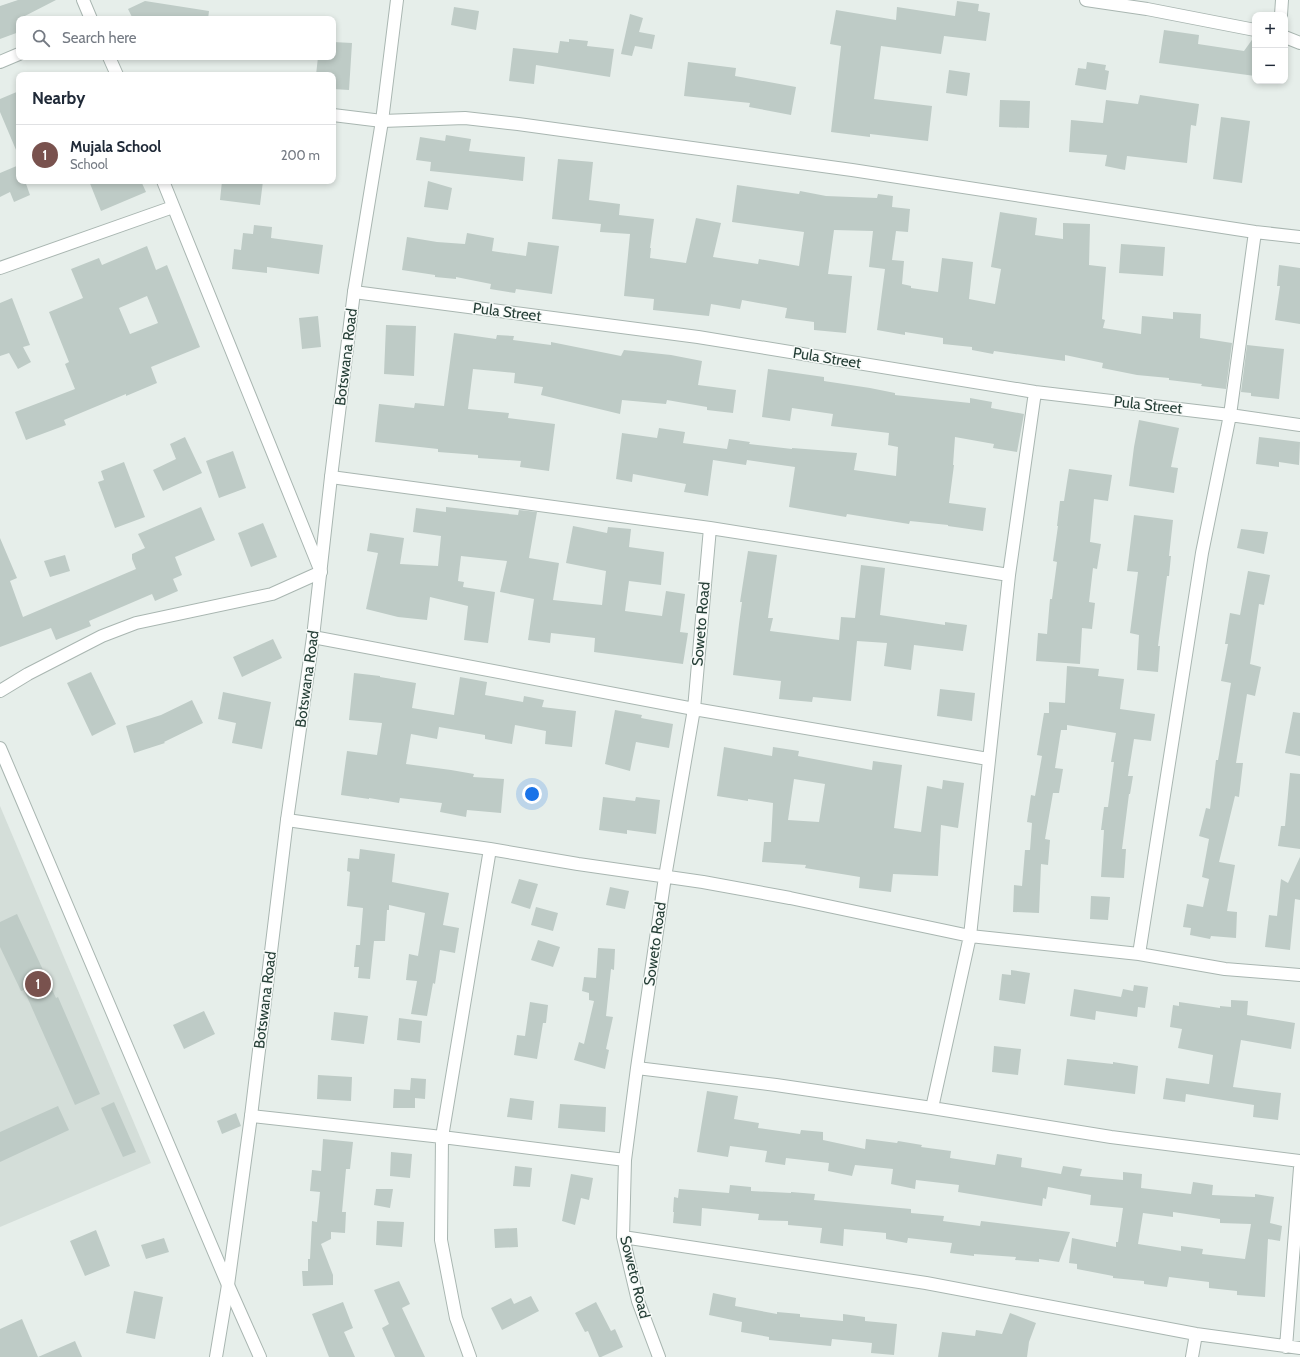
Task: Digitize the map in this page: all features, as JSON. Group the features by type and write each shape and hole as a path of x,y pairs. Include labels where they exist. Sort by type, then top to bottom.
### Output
{"street":[{"path":"83,0 90,16"},
{"name":"Botswana Road","path":"216,1357 228,1285 251,1116 287,820 313,637 354,292 382,121 397,0"},
{"path":"1086,0 1147,9 1252,29"},
{"path":"1281,12 1282,0"},
{"path":"1288,38 1300,43"},
{"path":"0,62 16,55"},
{"path":"110,60 116,72"},
{"path":"336,116 382,121 465,118 518,124 852,170 1254,232 1300,237"},
{"path":"0,691 28,674 102,636 136,623 272,594 321,572 164,184"},
{"path":"0,268 173,207"},
{"path":"1139,954 1202,554 1230,415 1254,232"},
{"name":"Pula Street","path":"354,292 698,337 1035,392 1230,415 1300,425"},
{"path":"932,1108 970,936 1009,574 1035,392"},
{"path":"331,477 710,528 1009,574"},
{"name":"Soweto Road","path":"659,1357 638,1302 623,1237 625,1160 665,877 694,708 710,528"},
{"path":"313,637 694,708 988,759"},
{"path":"0,748 260,1357"},
{"path":"287,820 490,849 754,890 970,936 1139,954 1226,969 1300,975"},
{"path":"470,1357 456,1318 441,1240 442,1136 490,849"},
{"path":"637,1068 776,1085 932,1108 1111,1137 1300,1161"},
{"path":"251,1116 442,1136 625,1160"},
{"path":"1286,1347 1300,1168"},
{"path":"623,1237 926,1283 1196,1334 1300,1348"},
{"path":"1192,1357 1196,1334"}],"shaded area":[{"path":"0,806 151,1163 0,1227"}],"building":[{"path":"18,0 56,0 25,16 16,16 16,33 0,39 0,6"},
{"path":"145,1 209,11 208,16 132,16 128,9"},
{"path":"957,1 979,4 978,11 990,13 986,41 944,36 941,54 881,46 874,99 932,106 928,141 870,134 870,137 831,132 841,46 830,44 836,10 896,20 897,7 955,16"},
{"path":"454,7 479,11 476,30 451,25"},
{"path":"630,14 643,18 639,32 655,35 652,49 635,46 632,56 621,54"},
{"path":"1164,30 1199,35 1198,44 1244,51 1252,40 1252,76 1159,63"},
{"path":"569,39 588,41 587,46 614,49 610,77 536,65 534,84 509,81 513,48 558,53 560,41 569,42"},
{"path":"336,42 352,43 349,90 336,89 336,72 316,72 318,60 336,60"},
{"path":"688,62 736,68 735,76 796,87 791,115 749,107 750,103 684,96"},
{"path":"1087,62 1106,65 1105,70 1109,71 1106,90 1075,85 1078,68 1086,69"},
{"path":"949,70 970,73 967,96 946,93"},
{"path":"16,92 16,150 0,112 0,99"},
{"path":"1140,95 1199,104 1196,126 1191,125 1187,163 1127,156 1125,170 1105,166 1107,155 1069,152 1071,120 1103,123 1106,100 1138,104"},
{"path":"1000,100 1030,101 1029,128 999,127"},
{"path":"1221,117 1250,121 1242,183 1213,179"},
{"path":"446,135 471,139 469,151 525,157 523,181 430,171 431,162 416,160 420,137 445,141"},
{"path":"558,159 593,162 589,200 620,204 619,215 654,219 650,258 686,263 696,218 721,223 713,257 758,264 759,259 799,266 804,232 732,222 737,185 799,194 800,191 826,196 877,198 878,194 893,196 892,207 910,209 908,232 896,231 892,260 904,261 902,284 911,286 911,288 938,292 942,258 973,262 969,299 995,304 1001,269 991,267 1000,212 1037,218 1035,235 1063,239 1063,223 1090,224 1089,265 1106,267 1102,319 1105,320 1103,328 1141,334 1142,316 1173,319 1173,312 1201,314 1200,338 1232,343 1226,389 1169,380 1169,378 1137,375 1102,368 1103,363 1065,355 1065,361 994,351 993,354 972,350 972,347 943,344 943,338 905,332 905,335 877,330 885,269 869,267 873,231 834,230 828,274 852,276 846,333 814,330 814,322 785,318 787,308 742,300 740,309 711,304 709,316 653,310 654,299 624,296 630,234 600,232 601,224 552,219"},
{"path":"16,166 16,184 26,184 30,195 14,202 10,192 0,197 0,173"},
{"path":"428,181 452,188 448,210 424,207"},
{"path":"90,184 142,184 146,192 101,211"},
{"path":"222,184 263,184 260,205 220,200"},
{"path":"254,225 272,227 271,238 323,245 319,274 267,267 267,273 232,269 234,249 241,250 243,233 253,234"},
{"path":"467,233 494,238 492,251 526,256 528,242 559,246 552,294 516,289 515,293 490,289 491,284 456,277 456,279 435,277 435,275 402,270 407,237 437,242 465,244"},
{"path":"1121,244 1165,247 1163,276 1119,273"},
{"path":"147,246 156,270 167,265 200,347 151,367 157,383 126,396 126,394 64,420 66,425 26,440 15,412 75,389 65,364 69,362 49,312 83,298 71,269 99,258 102,265","holes":["147,296 158,323 130,334 119,308"]},
{"path":"1279,265 1300,268 1300,324 1275,320 1280,286 1277,286"},
{"path":"12,298 30,345 23,347 31,362 18,369 9,353 0,356 0,303"},
{"path":"318,316 321,347 302,349 299,318"},
{"path":"386,325 416,326 414,376 384,374"},
{"path":"454,333 496,339 497,335 514,336 513,340 551,345 551,342 621,356 624,350 671,355 702,361 698,385 736,390 733,413 707,410 707,407 667,400 666,404 622,400 620,414 541,395 543,387 514,383 515,373 473,369 468,409 509,413 508,418 555,424 549,471 520,467 521,461 478,458 478,455 438,452 438,449 375,442 379,404 414,408 415,403 444,406"},
{"path":"1247,345 1284,349 1279,399 1251,396 1251,393 1241,392"},
{"path":"768,369 824,377 824,381 870,388 895,393 895,395 970,403 970,398 992,402 991,408 1024,414 1017,452 993,448 994,444 955,437 954,465 949,503 986,508 983,531 910,521 909,524 847,514 846,517 789,507 795,467 747,460 746,465 713,460 708,496 684,492 686,484 633,474 632,482 616,479 622,433 657,438 659,428 685,432 683,443 727,449 729,439 750,442 749,444 792,449 857,453 854,470 896,476 898,447 888,445 889,433 831,426 833,414 792,408 790,421 762,417"},
{"path":"1139,420 1179,428 1171,467 1178,468 1174,493 1129,486"},
{"path":"185,437 202,473 163,491 153,470 176,459 170,444"},
{"path":"1259,437 1300,442 1299,465 1279,462 1279,467 1256,464"},
{"path":"233,451 246,488 219,498 206,461"},
{"path":"124,462 145,517 115,528 98,482 104,480 101,471"},
{"path":"1069,469 1112,475 1108,501 1094,499 1090,542 1101,544 1097,569 1093,568 1089,602 1095,603 1092,629 1082,628 1080,664 1036,661 1038,633 1047,634 1050,599 1052,599 1057,562 1053,561 1060,501 1064,501"},
{"path":"201,507 215,540 175,557 182,575 173,579 178,591 155,601 152,594 89,621 91,626 56,640 51,628 0,647 0,538 17,578 10,581 23,617 136,569 132,559 132,554 145,548 138,534"},
{"path":"446,507 518,515 519,510 537,512 529,558 559,563 553,600 602,605 606,571 566,563 573,526 607,533 608,527 631,529 629,547 664,552 661,585 629,581 625,611 662,616 666,591 685,594 680,632 688,633 683,664 594,652 595,638 551,633 550,643 528,640 534,599 500,592 507,561 461,556 458,581 464,582 463,587 495,592 488,643 464,640 468,606 430,597 427,620 398,617 366,609 378,553 367,551 370,533 404,538 400,564 438,566 441,536 413,532 416,508 446,512"},
{"path":"1134,515 1173,520 1169,556 1171,556 1169,576 1167,576 1158,646 1160,646 1158,672 1137,670 1139,635 1130,633 1138,572 1127,571"},
{"path":"263,523 277,557 251,567 238,533"},
{"path":"1241,529 1268,532 1264,554 1237,548"},
{"path":"748,551 777,555 768,618 773,618 770,631 839,640 841,617 855,618 861,565 885,568 880,615 945,625 945,622 967,625 963,651 914,645 911,670 884,666 887,643 857,641 851,701 813,697 812,702 779,699 781,681 733,675 742,602 740,602"},
{"path":"65,555 70,571 50,577 44,561"},
{"path":"1248,571 1270,575 1264,605 1259,604 1250,664 1261,667 1255,696 1247,694 1236,763 1243,763 1239,797 1235,796 1219,862 1235,865 1227,911 1237,912 1236,938 1211,936 1210,939 1190,935 1191,928 1183,927 1187,904 1203,907 1209,879 1202,877 1209,839 1199,836 1206,808 1210,809 1216,760 1218,760 1231,683 1221,681 1228,644 1225,644 1230,613 1240,615"},
{"path":"273,639 282,658 242,677 233,657"},
{"path":"1067,666 1099,669 1098,676 1124,679 1120,709 1155,714 1151,741 1134,739 1128,776 1133,776 1129,794 1122,849 1126,849 1124,878 1101,877 1104,830 1101,830 1104,807 1108,807 1114,762 1111,762 1116,733 1067,725 1067,730 1061,730 1055,768 1063,769 1059,793 1053,793 1045,839 1050,840 1048,865 1041,864 1039,913 1013,912 1014,885 1022,886 1025,850 1030,850 1032,823 1027,822 1031,795 1035,796 1042,756 1037,755 1044,713 1049,713 1049,702 1065,703"},
{"path":"91,672 116,724 92,736 67,683"},
{"path":"354,673 416,683 412,708 454,715 460,677 487,682 485,695 523,702 524,696 544,700 542,707 576,711 572,747 545,744 546,731 515,725 512,744 485,739 485,735 439,727 437,739 411,734 406,764 474,774 473,777 504,779 501,813 467,810 466,817 440,812 442,803 400,798 399,803 341,795 347,751 377,755 382,723 349,720"},
{"path":"940,689 975,693 972,721 937,716"},
{"path":"223,692 271,702 262,749 232,743 236,723 218,719"},
{"path":"192,700 203,723 164,742 165,743 134,753 126,726 161,715"},
{"path":"615,710 642,715 641,718 673,724 669,748 636,742 630,771 605,764"},
{"path":"1293,712 1300,713 1300,756 1285,753"},
{"path":"724,747 772,756 773,747 799,751 798,756 872,770 873,761 902,765 894,828 921,832 927,786 942,789 943,780 964,783 958,828 941,825 938,876 893,874 891,892 859,888 860,877 805,868 806,865 762,862 764,842 771,842 773,803 717,796","holes":["794,779 825,784 819,822 788,820"]},
{"path":"1290,773 1300,774 1300,849 1278,846 1281,826 1285,826"},
{"path":"603,797 635,801 636,797 660,800 656,834 627,830 627,834 599,830"},
{"path":"360,849 395,854 392,882 449,893 443,925 459,928 455,953 440,950 435,984 433,983 427,1016 411,1014 417,981 406,980 409,954 418,956 425,913 389,905 389,910 387,910 385,941 374,941 370,979 358,978 359,967 354,967 356,945 360,945 363,908 347,906 350,872 347,871 348,858 359,859"},
{"path":"1300,857 1300,900 1295,899 1290,950 1265,947 1269,915 1277,916 1281,879 1288,883"},
{"path":"519,879 538,884 530,909 511,903"},
{"path":"610,887 629,891 625,909 606,905"},
{"path":"1091,896 1110,897 1108,920 1090,919"},
{"path":"536,907 558,913 553,931 531,925"},
{"path":"17,914 56,998 58,997 100,1094 75,1105 24,990 21,991 0,947 0,922"},
{"path":"538,940 560,947 553,967 531,960"},
{"path":"598,948 615,949 614,970 611,969 606,1016 613,1017 606,1049 609,1050 605,1069 574,1060 579,1042 584,1044 594,1001 589,1000 589,993 582,991 584,977 596,978"},
{"path":"1011,970 1030,973 1025,1004 999,1000 1002,974 1011,975"},
{"path":"1134,985 1148,987 1145,1008 1138,1007 1137,1017 1096,1011 1095,1020 1070,1016 1074,989 1121,997 1123,989 1133,991"},
{"path":"1231,1000 1248,1001 1247,1015 1295,1023 1291,1049 1241,1040 1233,1087 1281,1093 1278,1120 1253,1117 1254,1105 1186,1094 1185,1102 1163,1099 1166,1078 1209,1084 1213,1055 1178,1048 1182,1029 1170,1027 1173,1005 1179,1006 1179,1002 1220,1008 1220,1006 1231,1007"},
{"path":"530,1002 548,1005 546,1023 543,1023 537,1059 514,1055 517,1035 525,1036"},
{"path":"204,1011 215,1034 184,1049 173,1025"},
{"path":"334,1012 368,1016 364,1044 331,1040"},
{"path":"399,1018 422,1021 420,1043 397,1040"},
{"path":"994,1046 1021,1049 1018,1075 992,1072"},
{"path":"1067,1059 1113,1064 1113,1062 1138,1066 1135,1094 1064,1085"},
{"path":"318,1075 352,1077 351,1101 317,1099"},
{"path":"411,1078 426,1079 425,1099 415,1098 415,1108 393,1108 394,1089 410,1090"},
{"path":"707,1091 738,1096 734,1119 759,1123 758,1128 800,1134 801,1130 823,1132 823,1140 865,1149 866,1139 897,1143 898,1141 922,1145 921,1147 951,1151 950,1158 995,1165 997,1154 1022,1158 1021,1167 1061,1174 1063,1166 1082,1169 1080,1176 1123,1180 1123,1172 1142,1174 1141,1188 1191,1194 1193,1182 1213,1185 1212,1195 1255,1197 1255,1194 1274,1197 1270,1223 1282,1226 1280,1241 1268,1239 1265,1297 1237,1295 1237,1291 1209,1288 1209,1282 1169,1277 1167,1287 1144,1284 1144,1281 1113,1278 1113,1276 1077,1269 1077,1264 1069,1263 1072,1238 1116,1247 1116,1242 1118,1242 1123,1208 1090,1205 1091,1195 1048,1187 1046,1199 1043,1198 1042,1206 958,1192 959,1185 916,1180 915,1189 891,1184 893,1169 855,1165 852,1176 828,1171 829,1163 786,1158 785,1165 765,1162 767,1151 730,1146 728,1157 697,1152","holes":["1173,1212 1220,1219 1220,1223 1251,1224 1245,1259 1202,1254 1203,1249 1181,1246 1181,1251 1138,1244 1143,1213 1173,1217"]},
{"path":"510,1098 534,1101 532,1120 507,1117"},
{"path":"114,1102 136,1152 123,1157 101,1108"},
{"path":"560,1104 606,1107 605,1132 558,1128"},
{"path":"58,1106 69,1130 0,1162 0,1132"},
{"path":"236,1113 241,1126 222,1134 217,1121"},
{"path":"323,1139 353,1142 350,1169 346,1169 342,1212 346,1212 345,1233 331,1232 331,1239 321,1244 333,1275 333,1285 303,1286 302,1271 308,1271 312,1221 317,1222 320,1192 310,1191 312,1170 321,1171"},
{"path":"391,1152 412,1154 410,1178 390,1176"},
{"path":"515,1166 532,1168 530,1187 513,1186"},
{"path":"571,1174 593,1178 589,1200 581,1198 575,1225 562,1221"},
{"path":"730,1185 751,1187 751,1191 815,1194 814,1200 911,1209 911,1213 944,1216 943,1221 980,1226 981,1221 1070,1232 1059,1262 1039,1259 1039,1262 1015,1260 1016,1257 974,1254 974,1256 950,1253 952,1243 908,1238 907,1243 886,1239 886,1233 844,1229 843,1246 820,1243 822,1228 788,1225 788,1221 758,1220 759,1214 702,1208 701,1226 673,1223 674,1197 678,1198 679,1189 729,1193"},
{"path":"376,1189 393,1189 390,1208 374,1205"},
{"path":"377,1221 404,1222 402,1247 376,1245"},
{"path":"517,1228 518,1247 495,1248 494,1229"},
{"path":"96,1230 110,1266 85,1276 70,1241"},
{"path":"164,1238 169,1252 146,1259 141,1245"},
{"path":"399,1281 410,1304 402,1308 425,1357 395,1357 382,1328 389,1324 374,1290"},
{"path":"134,1291 163,1297 155,1339 126,1333"},
{"path":"713,1293 736,1298 735,1306 777,1314 777,1312 800,1314 800,1317 843,1321 843,1314 865,1317 865,1321 897,1324 894,1355 871,1353 872,1343 832,1339 831,1346 769,1340 769,1337 741,1332 742,1322 709,1315"},
{"path":"531,1296 539,1311 502,1330 491,1308 511,1298 514,1304"},
{"path":"343,1302 353,1328 344,1332 355,1357 329,1357 312,1314"},
{"path":"596,1302 611,1331 615,1329 623,1347 601,1357 599,1357 588,1331 585,1332 575,1313"},
{"path":"1010,1313 1036,1323 1029,1342 1027,1357 938,1357 942,1332 975,1336 976,1330 1002,1334"},
{"path":"22,1319 38,1357 0,1357 0,1329"},
{"path":"75,1341 82,1357 38,1357"}],"place":[{"name":"Mujala School","path":"38,984"}]}
